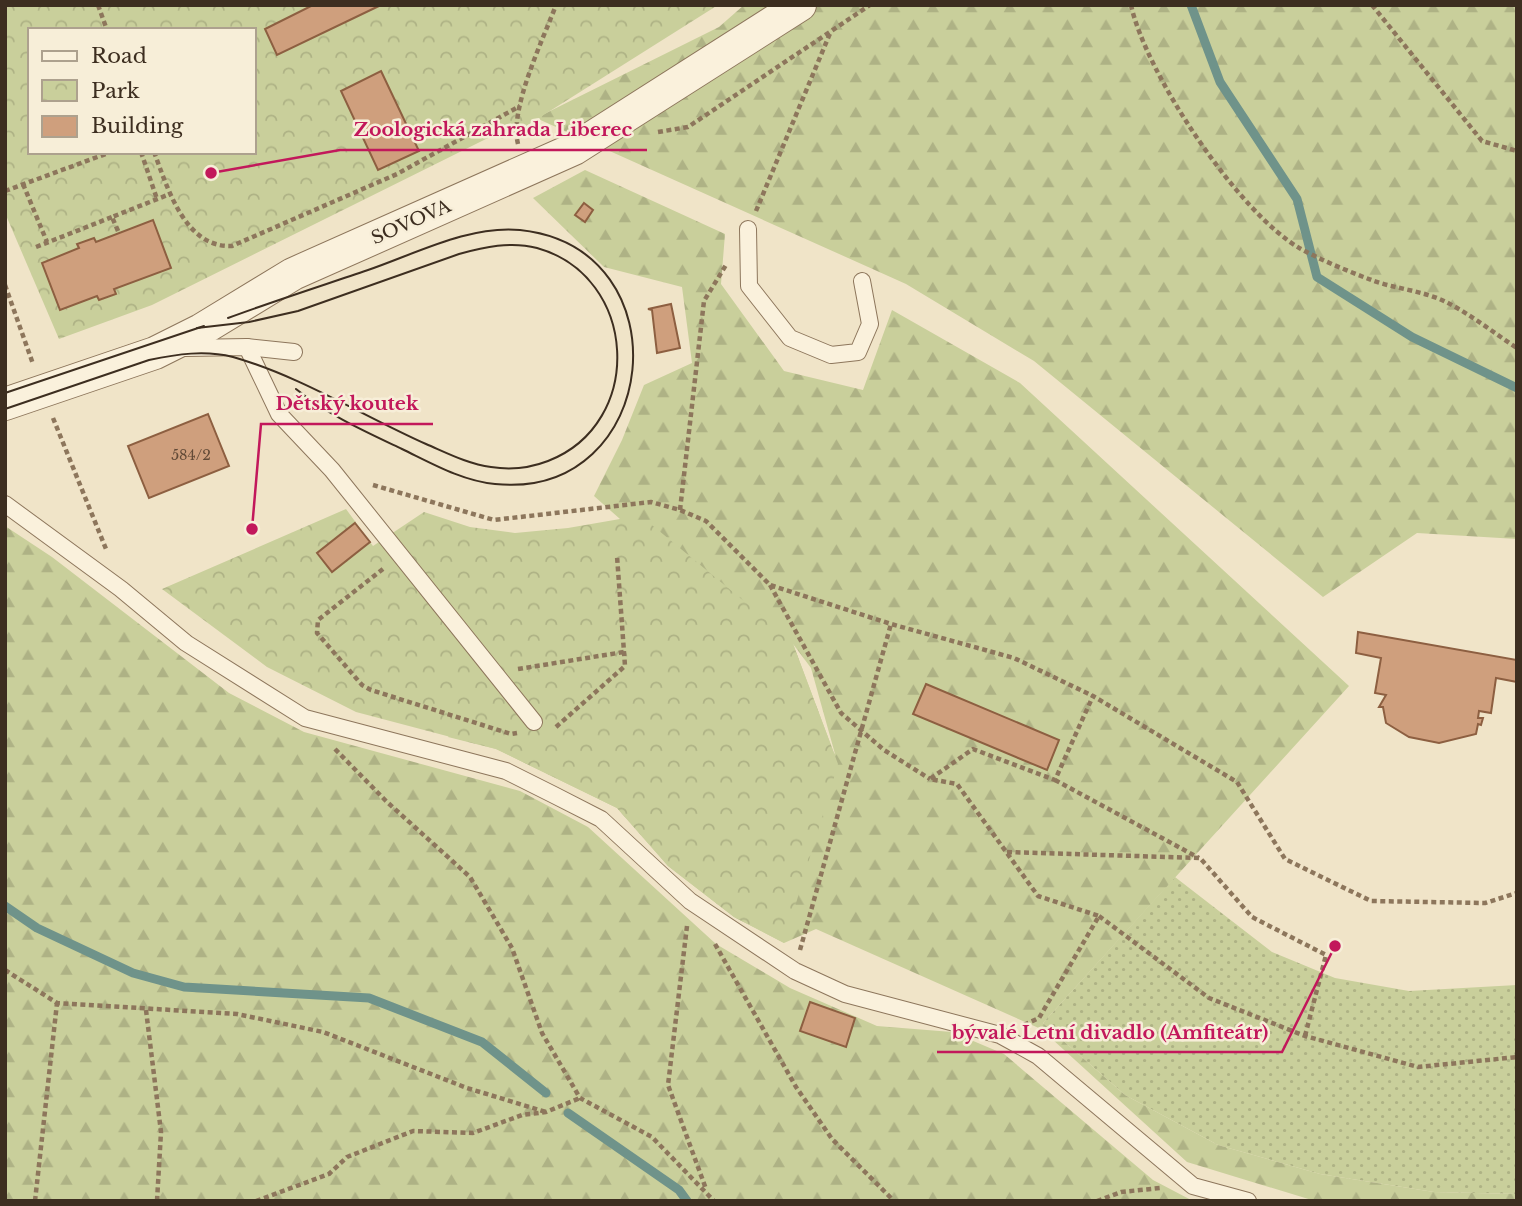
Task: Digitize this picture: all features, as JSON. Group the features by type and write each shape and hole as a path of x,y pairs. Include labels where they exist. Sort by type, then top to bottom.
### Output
{"street":[{"name":"SOVOVA","path":"5,404 155,353 201,330 293,274 585,144 800,5"}],"lane":[{"path":"748,229 749,286 790,338 831,355 858,352 870,324 862,281"},
{"path":"155,353 196,346 247,347 294,352"},
{"path":"247,347 279,414 332,470 537,725"},
{"path":"5,504 121,589 186,643 305,719 506,771 601,819 690,901 795,971 845,994 1000,1035 1055,1069 1193,1186 1248,1201"}],"path":[{"path":"97,5 106,28"},
{"path":"155,154 170,194 199,238 209,244 232,246 397,174 520,106 556,5"},
{"path":"649,134 688,127 870,5"},
{"path":"1132,5 1136,27 1186,123 1226,178 1276,230 1301,249 1374,281 1445,301 1517,348"},
{"path":"1372,5 1482,141 1517,150"},
{"path":"5,191 106,154"},
{"path":"142,154 157,199"},
{"path":"23,184 47,242"},
{"path":"36,247 170,194"},
{"path":"112,218 118,231"},
{"path":"5,285 42,392 121,589"},
{"path":"332,470 407,497 494,520 651,502 706,521 770,585 841,713 884,750 930,779 957,784 1038,896 1099,916 1209,998 1305,1037 1418,1067 1517,1057"},
{"path":"400,555 317,620 317,633 362,685 371,690 511,734 537,725 555,728 625,666 617,556"},
{"path":"770,585 891,624 1014,658 1093,696 1237,782 1285,859 1371,901 1485,903 1517,893"},
{"path":"795,971 891,624"},
{"path":"494,673 624,653"},
{"path":"1055,780 1093,696"},
{"path":"305,719 386,801 470,877 512,948 542,1033 580,1098 652,1137 714,1201"},
{"path":"930,779 973,749 1055,780 1200,858 1252,917 1326,955 1305,1037"},
{"path":"1006,852 1200,858"},
{"path":"690,901 668,1085 708,1194"},
{"path":"690,901 796,1087 831,1139 894,1201"},
{"path":"1000,1035 1040,1018 1099,916"},
{"path":"5,971 57,1003 237,1014 323,1032 467,1088 546,1112"},
{"path":"35,1201 57,1003"},
{"path":"146,1010 162,1132 157,1201"},
{"path":"256,1201 329,1174 347,1157 413,1131 472,1133 522,1115 546,1112 580,1098"},
{"path":"1097,1201 1121,1192 1193,1186"}],"green space":[{"path":"5,5 718,5 515,133 502,139 497,136 488,138 152,305 59,339 5,213"},
{"path":"744,5 1517,5 1517,539 1417,533 1323,597 1034,361 906,284 536,118 719,27"},
{"path":"585,170 725,234 721,284 784,371 863,390 892,310 1020,383 1349,686 1043,1023 1125,1095 1218,1145 1320,1174 1434,1192 1517,1194 1517,1201 1315,1201 1187,1162 1041,1029 816,929 784,943 734,917 668,866 617,808 496,749 448,737 620,519 594,496 622,440 644,385 692,363 682,287 604,267 533,198","holes":["793,644 811,668 835,754"]},
{"path":"346,509 373,546 424,512 470,527 515,533 620,519 652,525 792,641 838,764 784,943 734,917 668,866 617,808 496,749 356,712 267,667 162,589"},
{"path":"5,526 52,557 229,693 304,732 520,791 588,827 716,944 790,988 877,1026 952,1032 1004,1054 1153,1180 1193,1201 5,1201"},
{"path":"1175,877 1272,952 1335,978 1409,991 1517,985 1517,1194 1434,1192 1320,1174 1218,1145 1125,1095 1043,1023"}],"building":[{"path":"313,5 381,5 277,55 265,29"},
{"path":"381,71 419,151 378,170 341,91"},
{"path":"584,203 593,210 585,222 575,215"},
{"path":"153,220 171,268 114,289 116,294 99,300 97,296 60,310 42,263 79,248 77,244 94,238 96,242"},
{"path":"671,304 680,348 657,353 652,310 648,309"},
{"path":"208,414 229,466 149,498 128,446"},
{"path":"355,523 370,542 332,572 317,553"},
{"path":"1358,632 1517,660 1517,682 1496,678 1491,713 1479,711 1478,718 1483,718 1481,725 1478,724 1476,734 1439,743 1409,737 1386,723 1383,707 1379,707 1386,695 1375,693 1381,658 1356,653"},
{"path":"926,684 1059,740 1047,770 913,714"},
{"path":"810,1002 855,1018 846,1047 800,1031"}],"waterway":[{"path":"1191,5 1220,82 1297,199 1317,277 1412,337 1517,388"},
{"path":"5,906 37,928 133,973 184,987 369,998 482,1042 546,1093"},
{"path":"568,1113 679,1190 687,1201"}],"tram line":[{"path":"228,318 442,242 481,232 520,230 574,247 610,280 629,323 632,370 620,416 592,454 551,479 495,484 459,475 347,422 296,389"},
{"path":"5,409 149,360 191,354 222,355 283,375 458,458 482,466 513,468 548,461 580,442 602,416 614,384 617,351 611,318 595,288 570,264 527,246 498,246 468,251 298,311 249,322 197,328"},
{"path":"5,393 204,326"}],"place":[{"name":"Zoologická zahrada Liberec","path":"211,173"},
{"name":"Dětský koutek","path":"252,529"},
{"name":"bývalé Letní divadlo (Amfiteátr)","path":"1335,946"}]}
